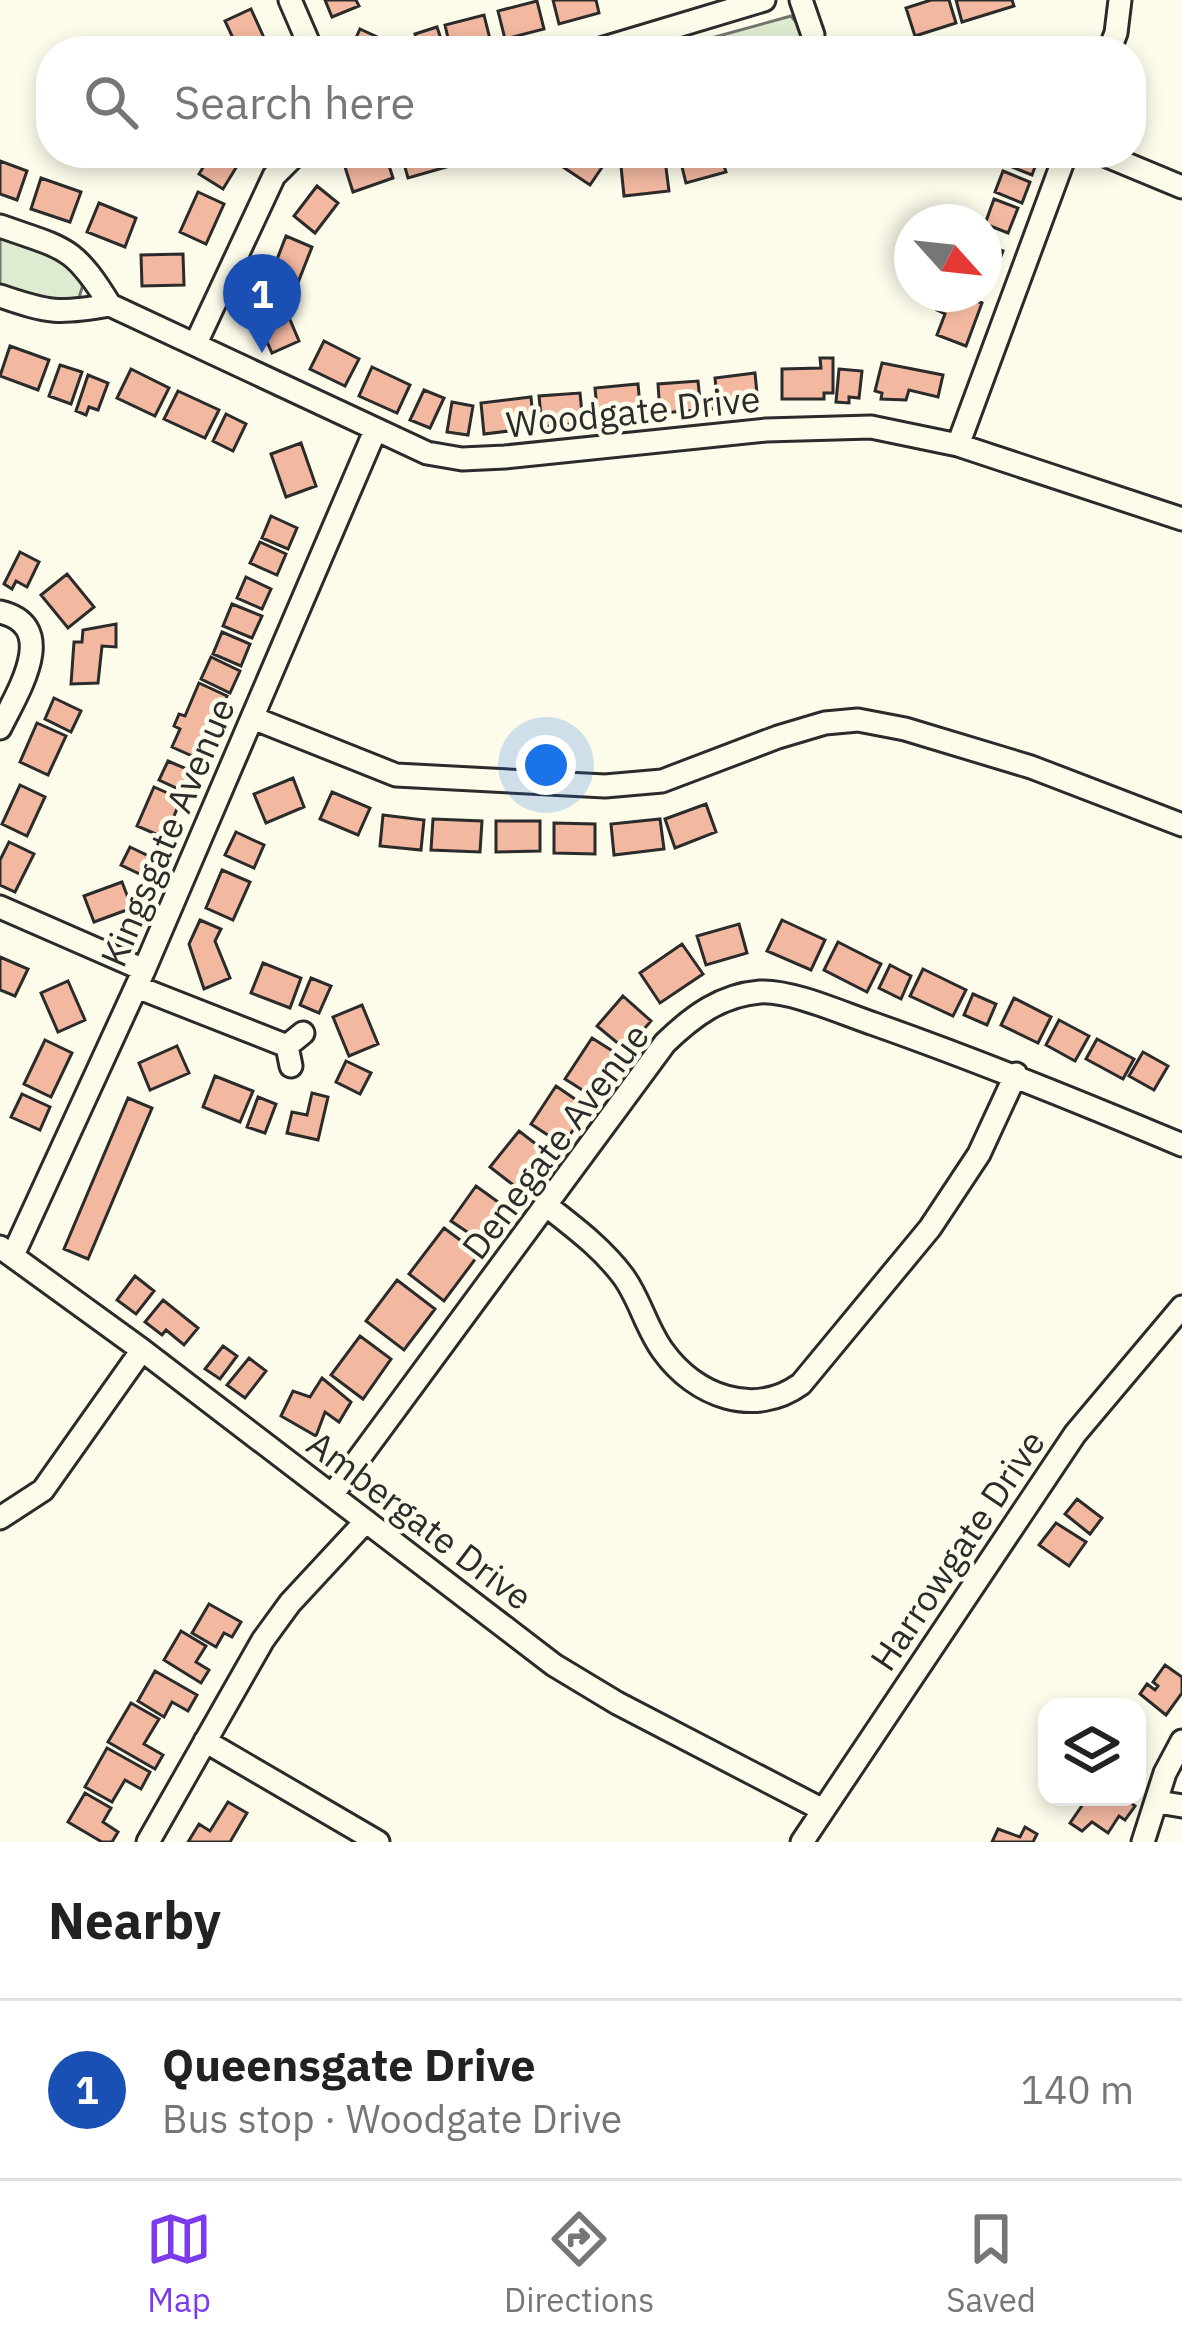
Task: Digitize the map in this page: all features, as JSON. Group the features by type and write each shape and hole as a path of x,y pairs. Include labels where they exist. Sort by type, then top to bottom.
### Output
{"street":[{"path":"290,0 306,36"},
{"path":"635,36 721,5 764,0"},
{"path":"801,0 813,36"},
{"path":"1115,36 1120,0"},
{"path":"196,343 274,176 282,168"},
{"path":"958,445 1060,168"},
{"path":"1136,168 1182,187"},
{"path":"0,226 66,249 84,263 110,305 65,314 44,312 0,296"},
{"name":"Woodgate Drive","path":"110,305 427,454 463,459 766,430 872,427 958,445 1182,519"},
{"name":"Kingsgate Avenue","path":"6,1251 140,978 374,431"},
{"path":"0,612 26,626 33,652 0,728"},
{"path":"253,718 396,775 605,786 662,781 778,737 825,723 858,720 905,729 1030,767 1182,825"},
{"path":"0,907 294,1048"},
{"name":"Denegate Avenue","path":"332,1496 665,1042 691,1018 738,994 767,992 785,997 1016,1074 1182,1145"},
{"path":"547,1206 614,1264 664,1354 687,1376 727,1399 745,1402 784,1396 801,1384 930,1228 979,1154 1016,1074"},
{"name":"Ambergate Drive","path":"6,1251 554,1665 823,1810"},
{"name":"Harrowgate Drive","path":"802,1842 1075,1434 1182,1307"},
{"path":"0,1518 43,1490 142,1350"},
{"path":"148,1842 263,1640 290,1603 366,1521"},
{"path":"205,1741 378,1842"},
{"path":"1143,1842 1165,1773 1182,1741"},
{"path":"1158,1802 1182,1807"}],"green space":[{"path":"791,16 802,36 718,36"},
{"path":"0,233 66,257 85,278 78,301 66,307 0,288"}],"building":[{"path":"325,0 356,0 359,6 332,17"},
{"path":"553,0 596,0 599,13 559,24"},
{"path":"949,0 956,23 915,36 906,8"},
{"path":"956,0 1012,0 1014,6 962,22"},
{"path":"537,1 544,29 504,36 498,11"},
{"path":"251,9 263,36 232,36 225,21"},
{"path":"484,15 489,36 448,36 445,25"},
{"path":"437,27 440,36 416,36"},
{"path":"0,161 27,171 17,200 0,194"},
{"path":"203,168 236,168 223,189 199,174"},
{"path":"345,168 390,168 393,178 353,192"},
{"path":"405,168 443,168 408,178"},
{"path":"564,168 602,168 590,185"},
{"path":"621,168 666,168 669,191 624,196"},
{"path":"682,168 725,168 726,172 686,183"},
{"path":"1003,171 1030,182 1022,203 995,192"},
{"path":"41,178 81,192 70,222 31,209"},
{"path":"317,186 338,203 315,233 294,216"},
{"path":"198,192 224,204 206,244 180,232"},
{"path":"994,199 1018,208 1008,233 1002,231 1002,204 992,204"},
{"path":"99,203 136,218 125,247 87,232"},
{"path":"286,236 312,247 297,285 271,275"},
{"path":"183,254 184,285 142,286 141,255"},
{"path":"283,303 299,341 272,353 255,315"},
{"path":"941,312 979,312 966,346 937,335 945,314"},
{"path":"324,341 359,359 345,386 310,369"},
{"path":"10,346 49,360 38,390 0,376"},
{"path":"820,358 833,358 833,393 824,393 824,399 782,399 782,369 821,368"},
{"path":"882,363 943,375 938,397 909,390 906,400 881,399 882,393 875,391"},
{"path":"60,365 82,372 71,404 49,396"},
{"path":"372,367 410,385 397,413 359,396"},
{"path":"131,369 169,388 155,416 117,398"},
{"path":"839,369 862,371 859,398 849,397 849,403 836,402"},
{"path":"755,373 758,404 709,409 708,399 717,398 715,378"},
{"path":"88,375 108,383 98,410 89,407 86,415 76,411"},
{"path":"698,381 701,410 660,413 658,384"},
{"path":"638,384 641,416 598,420 595,388"},
{"path":"424,390 444,398 430,428 410,420"},
{"path":"178,391 219,410 205,438 164,419"},
{"path":"580,393 583,423 542,427 539,396"},
{"path":"531,397 534,428 484,434 481,403"},
{"path":"452,402 473,406 468,435 447,432"},
{"path":"226,414 246,424 233,451 213,441"},
{"path":"301,443 316,486 286,497 271,454"},
{"path":"271,516 297,528 288,549 262,538"},
{"path":"260,542 286,554 277,575 250,563"},
{"path":"20,552 39,562 27,587 16,581 12,589 4,584"},
{"path":"67,574 94,607 68,628 41,595"},
{"path":"246,577 271,589 262,609 237,598"},
{"path":"232,604 262,616 252,638 223,626"},
{"path":"116,624 116,647 102,646 98,683 71,684 74,642 82,642 83,630"},
{"path":"222,632 250,644 241,666 213,654"},
{"path":"211,657 240,671 230,693 201,679"},
{"path":"199,683 227,696 199,759 172,747 180,729 174,726 179,714 185,716"},
{"path":"54,698 81,711 71,732 45,719"},
{"path":"37,723 66,736 48,775 20,762"},
{"path":"168,761 194,772 185,792 159,780"},
{"path":"293,778 304,807 266,823 254,794"},
{"path":"20,785 45,797 27,836 2,824"},
{"path":"154,787 181,799 165,838 137,826"},
{"path":"332,792 370,808 358,835 320,819"},
{"path":"706,804 716,832 675,848 665,819"},
{"path":"383,815 424,820 421,850 380,846"},
{"path":"433,819 482,821 480,852 431,850"},
{"path":"660,819 664,849 614,855 611,824"},
{"path":"496,821 540,821 540,851 496,852"},
{"path":"554,823 595,824 595,854 554,853"},
{"path":"236,832 264,845 254,868 225,855"},
{"path":"9,842 34,854 15,892 0,885 0,860"},
{"path":"130,847 157,860 148,878 121,865"},
{"path":"222,870 250,882 233,920 206,908"},
{"path":"122,882 132,908 94,922 84,896"},
{"path":"200,920 221,929 215,941 230,978 204,989 189,944"},
{"path":"782,920 825,940 811,970 767,951"},
{"path":"739,924 747,953 706,965 697,936"},
{"path":"838,942 881,964 867,992 824,970"},
{"path":"682,944 703,974 660,1003 640,973"},
{"path":"0,957 28,969 15,996 0,990"},
{"path":"263,963 301,978 290,1008 251,993"},
{"path":"890,965 911,976 901,999 879,988"},
{"path":"923,969 966,990 953,1016 910,996"},
{"path":"311,978 331,986 319,1013 300,1005"},
{"path":"68,981 85,1020 58,1032 41,993"},
{"path":"973,994 996,1004 987,1025 964,1015"},
{"path":"623,996 651,1021 626,1050 597,1026"},
{"path":"1014,998 1051,1017 1038,1043 1001,1025"},
{"path":"362,1005 378,1044 349,1056 333,1017"},
{"path":"1059,1020 1089,1036 1075,1061 1046,1045"},
{"path":"592,1038 622,1057 595,1098 565,1079"},
{"path":"1097,1039 1134,1059 1123,1079 1086,1059"},
{"path":"45,1040 72,1053 51,1097 24,1084"},
{"path":"177,1046 189,1073 150,1090 139,1063"},
{"path":"1143,1052 1168,1066 1154,1090 1129,1076"},
{"path":"346,1061 371,1073 360,1094 336,1082"},
{"path":"215,1076 253,1091 240,1122 203,1107"},
{"path":"556,1086 588,1108 563,1145 531,1124"},
{"path":"312,1093 328,1097 318,1140 287,1133 292,1112 307,1115"},
{"path":"22,1094 50,1107 40,1130 11,1117"},
{"path":"258,1097 276,1104 265,1133 247,1127"},
{"path":"128,1098 152,1108 88,1259 64,1249"},
{"path":"519,1131 549,1154 521,1191 490,1167"},
{"path":"476,1186 512,1212 488,1246 451,1221"},
{"path":"444,1228 479,1254 444,1301 409,1274"},
{"path":"135,1276 154,1291 136,1314 117,1300"},
{"path":"397,1280 435,1309 404,1350 366,1321"},
{"path":"163,1300 198,1328 184,1345 166,1330 162,1335 145,1322"},
{"path":"360,1336 391,1359 363,1399 331,1375"},
{"path":"223,1346 237,1356 220,1379 205,1369"},
{"path":"249,1358 266,1371 245,1398 227,1385"},
{"path":"322,1378 351,1402 339,1422 325,1412 316,1436 281,1416 293,1391 310,1397"},
{"path":"1077,1499 1102,1518 1090,1534 1065,1514"},
{"path":"1056,1523 1086,1542 1069,1566 1039,1545"},
{"path":"209,1604 241,1622 232,1637 224,1633 216,1647 192,1633"},
{"path":"181,1631 206,1646 196,1662 209,1670 201,1683 164,1660"},
{"path":"1165,1665 1182,1677 1182,1693 1166,1715 1140,1694 1147,1684 1155,1690 1158,1686 1153,1682"},
{"path":"155,1671 197,1695 188,1711 172,1702 164,1717 138,1701"},
{"path":"131,1703 159,1719 144,1744 163,1755 155,1769 108,1742"},
{"path":"107,1748 150,1772 141,1789 125,1780 112,1802 85,1787"},
{"path":"85,1793 111,1808 103,1822 118,1832 112,1842 102,1842 68,1822"},
{"path":"228,1802 247,1813 230,1842 188,1842 199,1824 210,1831"},
{"path":"1082,1806 1135,1806 1125,1820 1119,1816 1108,1833 1092,1822 1082,1831 1070,1823"},
{"path":"1025,1827 1037,1834 1033,1842 992,1842 998,1829 1020,1837"}],"place":[{"name":"Queensgate Drive","path":"262,353"}]}
